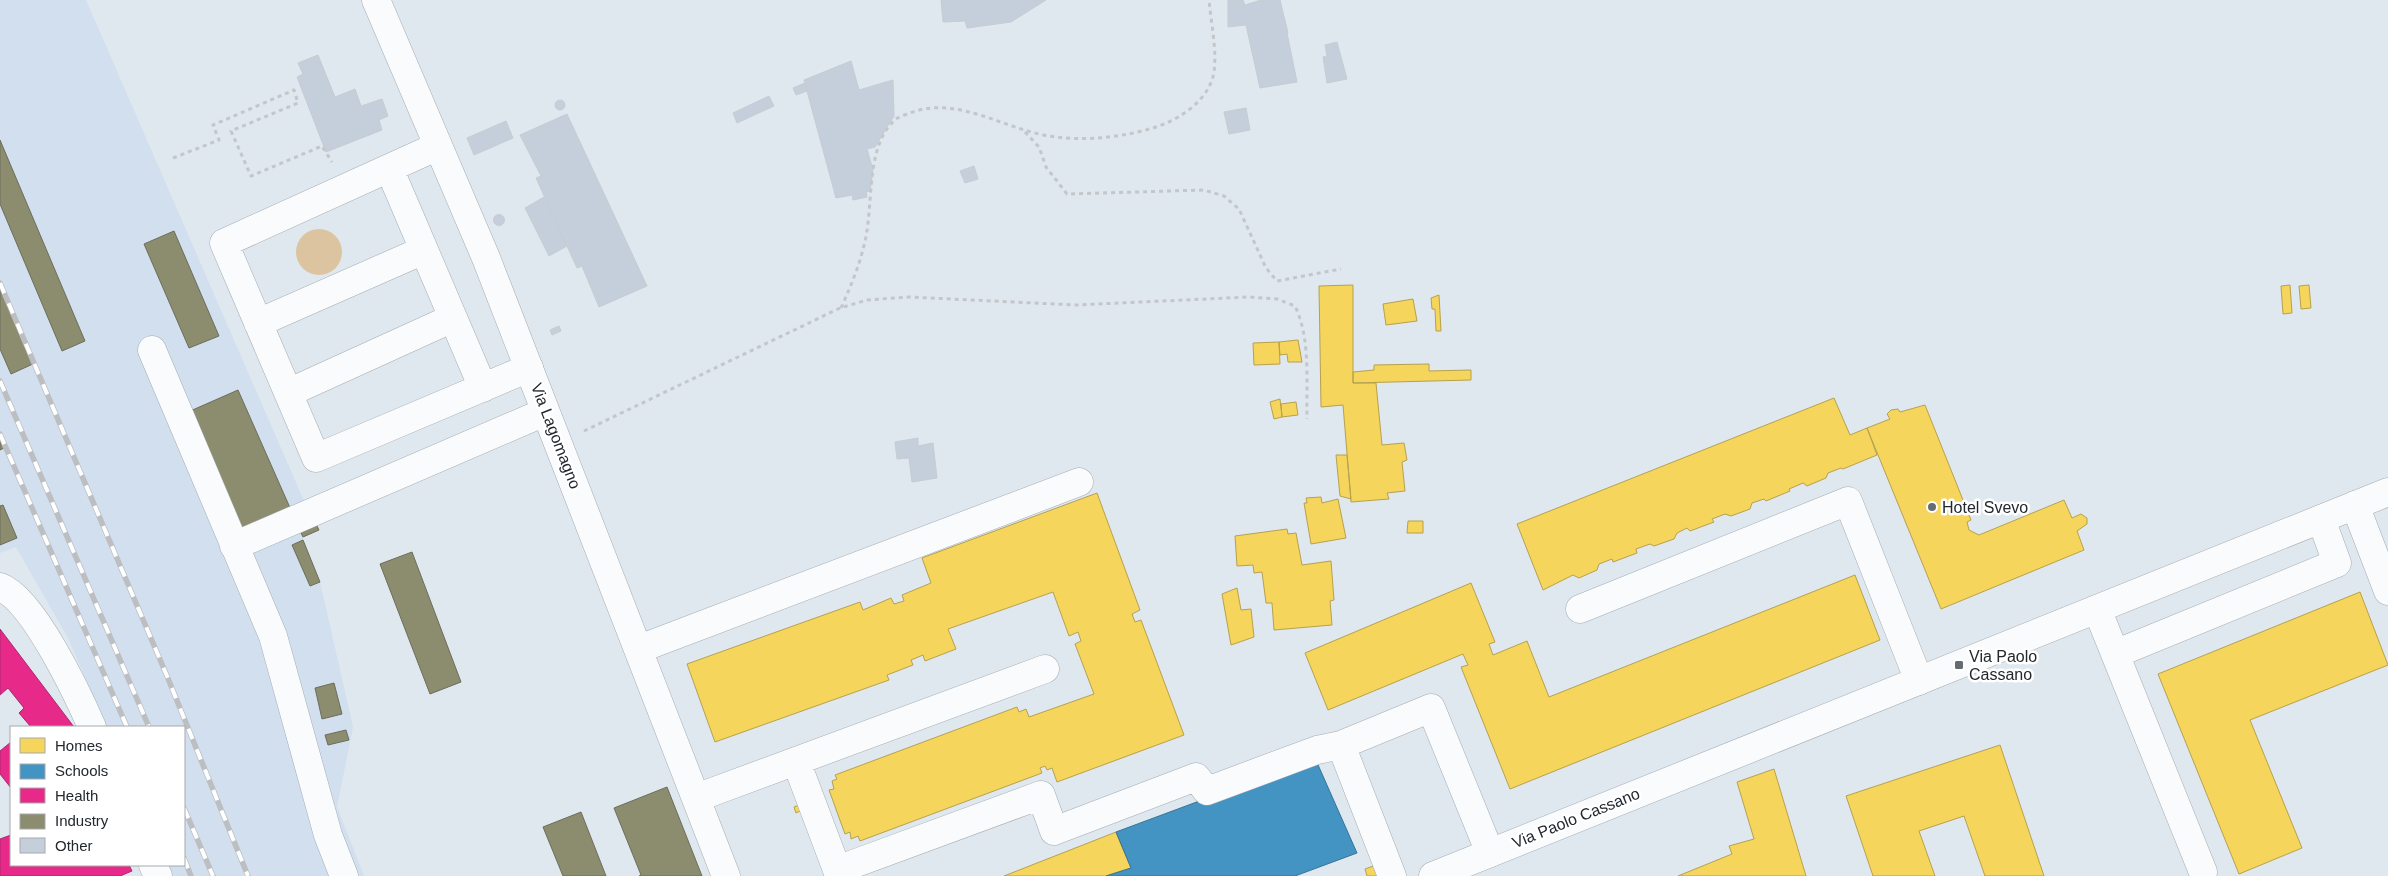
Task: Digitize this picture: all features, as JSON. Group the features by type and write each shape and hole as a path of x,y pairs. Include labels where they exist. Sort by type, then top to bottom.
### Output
{"street":[{"name":"Via Lagomagno","path":"376,0 486,258 726,876"},
{"path":"438,146 224,243 316,458 529,368"},
{"path":"388,168 483,388"},
{"path":"258,323 424,250"},
{"path":"288,393 453,318"},
{"path":"152,350 273,636 328,835 344,876"},
{"path":"234,546 545,412"},
{"path":"639,649 1079,482"},
{"name":"Via Paolo Cassano","path":"1433,876 2388,492"},
{"path":"1580,609 1848,501 1919,680"},
{"path":"2355,505 2388,591"},
{"path":"2115,654 2337,563 2321,519"},
{"path":"0,588 26,608 72,682 92,726"},
{"path":"2097,609 2203,872"},
{"path":"696,798 1045,669"},
{"path":"796,761 837,870 1041,795 1054,831 1196,777 1207,791 1317,750 1341,745 1431,708 1490,853"},
{"path":"1341,745 1392,876"}],"path":[{"path":"840,308 853,282 865,240 872,189 873,160 883,135 897,119 918,110 945,107 1025,131 1055,137 1091,139 1136,133 1165,124 1191,109 1204,93 1214,72 1209,0"},
{"path":"173,158 219,140 213,125 294,90 298,102 231,131 251,176 322,146 330,163 338,160"},
{"path":"1025,131 1039,147 1046,167 1067,194 1204,190 1224,196 1239,209 1266,268 1277,281 1342,269"},
{"path":"558,443 840,308 867,300 908,298 1076,305 1249,297 1277,300 1295,306 1301,318 1305,346 1307,419"}],"shaded area":[{"path":"0,0 86,0 304,501 319,530 303,537 303,540 320,582 353,727 337,807 364,876 171,876 166,866 185,866 185,726 106,726 68,638 16,547 0,553"},
{"path":"319,229 332,233 338,239 342,252 338,265 332,271 319,275 306,271 300,265 296,252 300,239 306,233"}],"building: Homes":[{"path":"1353,285 1353,383 1376,383 1382,445 1404,443 1407,460 1402,462 1405,491 1387,493 1389,499 1351,502 1343,405 1321,407 1319,286"},
{"path":"2290,285 2292,313 2283,314 2281,286"},
{"path":"2309,285 2311,308 2301,309 2299,286"},
{"path":"1439,295 1441,331 1436,331 1435,309 1432,309 1431,298"},
{"path":"1413,299 1417,321 1386,325 1383,304"},
{"path":"1298,340 1302,362 1288,362 1287,354 1280,355 1279,342"},
{"path":"1279,342 1280,364 1254,365 1253,343"},
{"path":"1429,364 1429,371 1471,370 1471,380 1353,383 1353,372 1374,370 1374,365"},
{"path":"1834,398 1850,435 1867,428 1877,455 1828,473 1826,478 1807,486 1803,483 1789,489 1790,491 1766,501 1764,499 1752,503 1750,509 1731,516 1725,514 1712,519 1714,522 1690,531 1687,528 1677,533 1674,539 1654,546 1650,544 1636,549 1637,553 1613,562 1612,559 1599,564 1597,570 1579,578 1573,575 1543,590 1517,524"},
{"path":"1280,399 1282,417 1274,419 1270,402"},
{"path":"1296,402 1298,415 1282,417 1281,404"},
{"name":"Hotel Svevo","path":"1925,405 1971,520 1967,522 1969,530 1979,535 2064,500 2072,518 2081,514 2087,518 2087,524 2077,531 2084,550 1941,609 1867,428 1890,419 1887,414 1891,410 1898,409 1900,412"},
{"path":"1336,455 1347,455 1351,499 1340,496"},
{"path":"1097,493 1140,610 1132,614 1135,622 1141,620 1184,735 1057,782 1052,768 1047,770 1045,766 1040,768 1042,773 860,841 858,836 851,839 850,832 845,834 829,790 834,789 832,781 837,779 835,775 1017,707 1019,712 1026,709 1029,717 1094,694 1075,644 1081,641 1078,632 1069,636 1053,592 948,629 956,649 925,661 923,655 911,660 913,665 887,675 889,680 715,742 687,664 860,602 863,610 891,598 894,604 904,601 902,595 931,583 922,558"},
{"path":"1321,497 1322,503 1338,499 1346,538 1311,544 1304,503 1307,503 1306,498"},
{"path":"1408,521 1423,521 1423,533 1407,533"},
{"path":"1287,529 1288,534 1296,533 1302,565 1331,561 1334,600 1330,601 1332,625 1274,630 1272,603 1266,603 1262,572 1254,573 1253,565 1237,566 1235,536"},
{"path":"1855,575 1880,640 1510,789 1461,667 1468,665 1463,654 1328,710 1305,653 1471,583 1495,642 1489,644 1493,655 1527,641 1549,697"},
{"path":"1237,588 1241,610 1251,609 1254,637 1231,645 1222,594"},
{"path":"2360,592 2388,665 2250,720 2302,848 2239,874 2158,674"},
{"path":"2000,745 2044,876 1985,876 1964,816 1919,831 1935,876 1873,876 1846,796"},
{"path":"1774,769 1806,876 1678,876 1732,854 1729,846 1754,839 1737,782"},
{"path":"799,805 802,810 796,813 794,807"},
{"path":"1116,832 1131,868 1106,876 1004,876"},
{"path":"1376,865 1379,876 1367,876 1365,869"}],"building: Schools":[{"path":"1315,758 1357,853 1295,876 1106,876 1131,868 1116,832"}],"building: Health":[{"path":"0,629 73,726 30,726 19,713 24,708 8,688 0,695"},
{"path":"10,743 10,787 0,774 0,751"},
{"path":"10,835 10,866 130,866 132,871 120,876 0,876 0,839"}],"building: Industry":[{"path":"0,140 85,341 62,351 0,204"},
{"path":"174,231 219,336 189,348 144,244"},
{"path":"0,282 35,363 11,374 0,349"},
{"path":"238,390 291,510 240,532 188,412"},
{"path":"0,433 6,447 0,450"},
{"path":"3,505 17,538 0,545 0,506"},
{"path":"314,520 319,530 303,537 298,527"},
{"path":"303,540 320,582 310,586 292,545"},
{"path":"412,552 461,682 430,694 380,564"},
{"path":"334,683 342,714 322,719 315,688"},
{"path":"346,730 349,740 328,745 325,735"},
{"path":"667,787 702,876 639,876 641,875 614,808"},
{"path":"581,812 606,876 563,876 543,827"}],"building: Other":[{"path":"941,0 1046,0 1011,22 967,28 965,21 943,22"},
{"path":"1228,0 1243,0 1245,5 1261,0 1280,0 1297,82 1260,88 1246,25 1228,27"},
{"path":"1337,42 1347,79 1327,83 1323,57 1327,56 1325,45"},
{"path":"318,55 335,97 355,89 361,106 382,99 388,116 379,120 382,130 326,152 297,77 303,74 298,63"},
{"path":"851,61 859,90 893,80 894,116 875,147 867,149 873,170 870,191 866,192 867,197 853,200 852,195 836,198 804,80"},
{"path":"805,83 807,91 796,95 793,88"},
{"path":"769,96 774,106 737,123 733,113"},
{"path":"558,100 562,100 565,105 564,109 558,110 555,107 555,103"},
{"path":"1246,108 1250,130 1229,134 1224,112"},
{"path":"567,114 647,286 599,307 582,266 577,268 536,178 541,176 520,135"},
{"path":"506,121 513,138 474,155 467,138"},
{"path":"974,166 978,179 965,183 960,171"},
{"path":"544,197 567,246 549,256 525,208"},
{"path":"497,215 501,215 504,220 503,224 497,225 494,222 494,218"},
{"path":"559,326 561,331 552,335 550,330"},
{"path":"918,438 918,446 933,443 937,478 912,482 909,458 897,459 895,442"}],"railway":[{"path":"0,283 167,676 248,876"},
{"path":"0,381 149,726"},
{"path":"0,434 127,726"},
{"path":"185,810 213,876"},
{"path":"185,861 191,876"}],"place":[{"name":"Hotel Svevo","path":"1932,507"},
{"name":"Via Paolo Cassano","path":"1959,665"}]}
